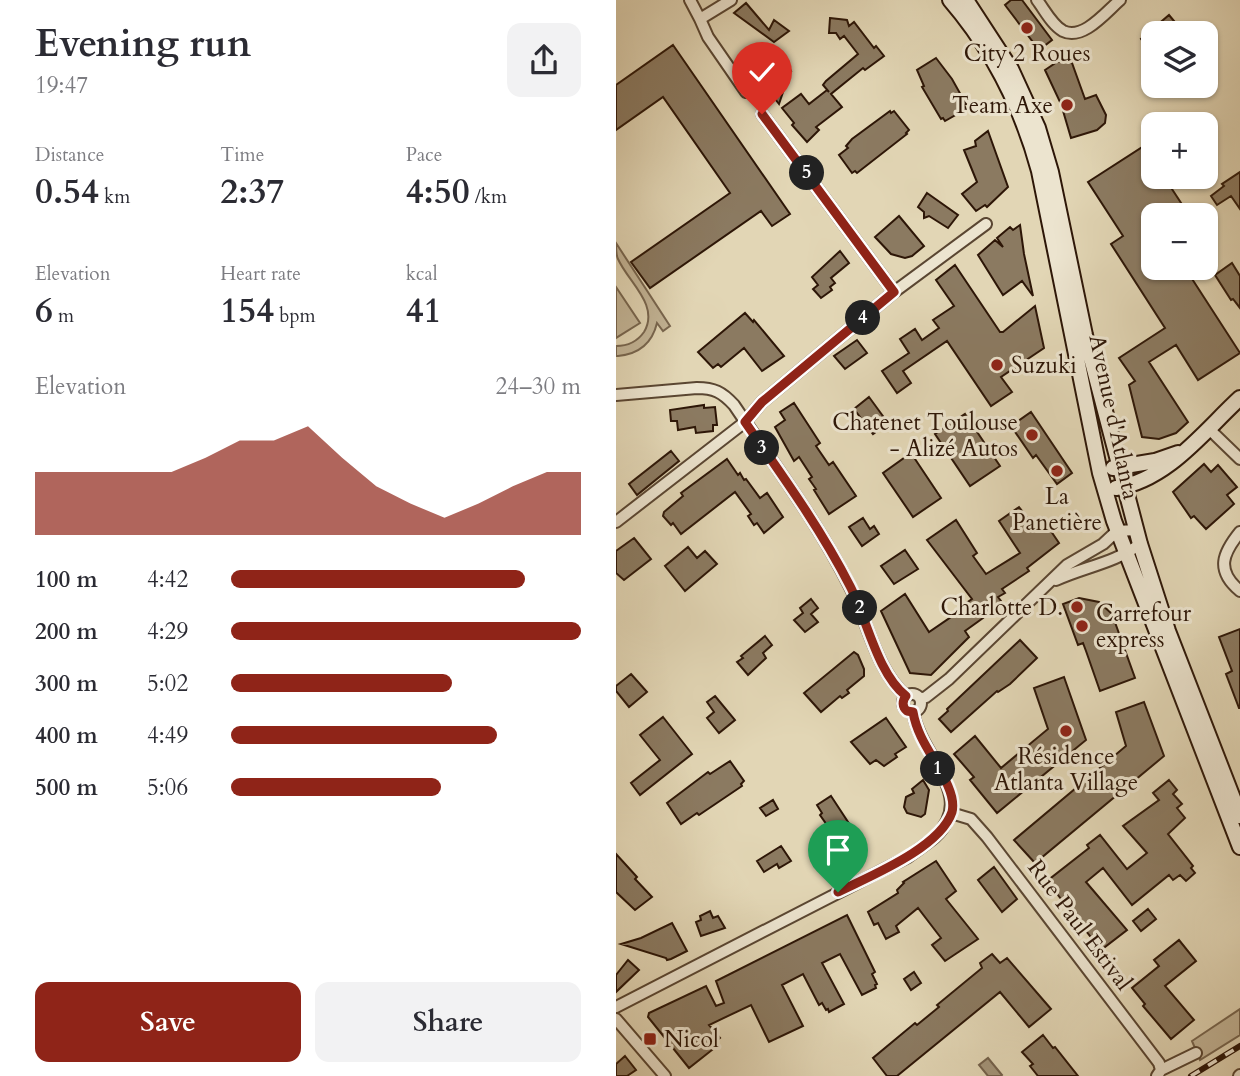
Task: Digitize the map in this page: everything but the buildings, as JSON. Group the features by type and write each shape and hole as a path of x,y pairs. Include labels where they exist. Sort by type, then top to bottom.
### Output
{"main road":[{"name":"Avenue d'Atlanta","path":"950,0 976,32 1001,73 1020,113 1035,155 1104,490 1126,555 1240,847"},
{"name":"Avenue d'Atlanta","path":"966,0 1011,69 1042,140 1083,324 1138,537 1168,631 1240,817"},
{"path":"1104,490 1124,487 1170,464 1240,398"},
{"path":"1100,473 1119,466 1155,461 1186,450"}],"street":[{"path":"690,0 708,37 746,92"},
{"path":"700,19 731,0"},
{"path":"1037,0 1055,24 1064,31 1076,33 1089,27 1120,0"},
{"path":"762,114 894,292"},
{"path":"616,522 745,422 762,402 894,292 986,224"},
{"path":"616,395 709,388 722,393 745,422 819,534 850,586 886,670 896,688 906,696"},
{"path":"1208,428 1240,459"},
{"path":"920,699 932,693 949,678 1047,584 1068,565 1103,544 1117,531 1138,537 1126,555 1083,568 1047,584"},
{"path":"1240,532 1226,549 1224,558 1227,577 1240,591"},
{"path":"912,694 920,699 920,707 913,712 903,707 906,696 912,694"},
{"path":"616,1007 908,857 936,836 951,813 952,802 947,785 923,742 913,712"},
{"name":"Rue Paul Estival","path":"951,813 971,819 987,837 1159,1063 1159,1073"},
{"path":"616,1019 665,1076"},
{"path":"1159,1073 1196,1052"}],"shaded area":[{"path":"616,243 670,326 663,331 657,323 652,337 644,347 618,356 616,346 632,343 644,332 648,312 641,294 618,259"},
{"path":"616,287 640,323 616,338"},
{"path":"1240,1009 1240,1035 1200,1060 1192,1041"},
{"path":"988,1058 1001,1076 988,1076 979,1065"}],"railway":[{"path":"1191,1076 1240,1046"}],"place":[{"name":"City 2 Roues","path":"1027,28"},
{"name":"Team Axe","path":"1067,105"},
{"name":"Suzuki","path":"997,365"},
{"name":"Chatenet Toulouse - Alizé Autos","path":"1032,435"},
{"name":"La Panetière","path":"1057,471"},
{"name":"Charlotte D.","path":"1077,607"},
{"name":"Carrefour express","path":"1082,626"},
{"name":"Résidence Atlanta Village","path":"1066,731"},
{"name":"Nicol","path":"650,1039"}],"route":[{"path":"762,114 894,292 762,402 745,422 850,586 886,670 896,688 906,696 903,707 913,712 923,742 947,785 952,802 951,813 936,836 908,857 838,892"}]}
